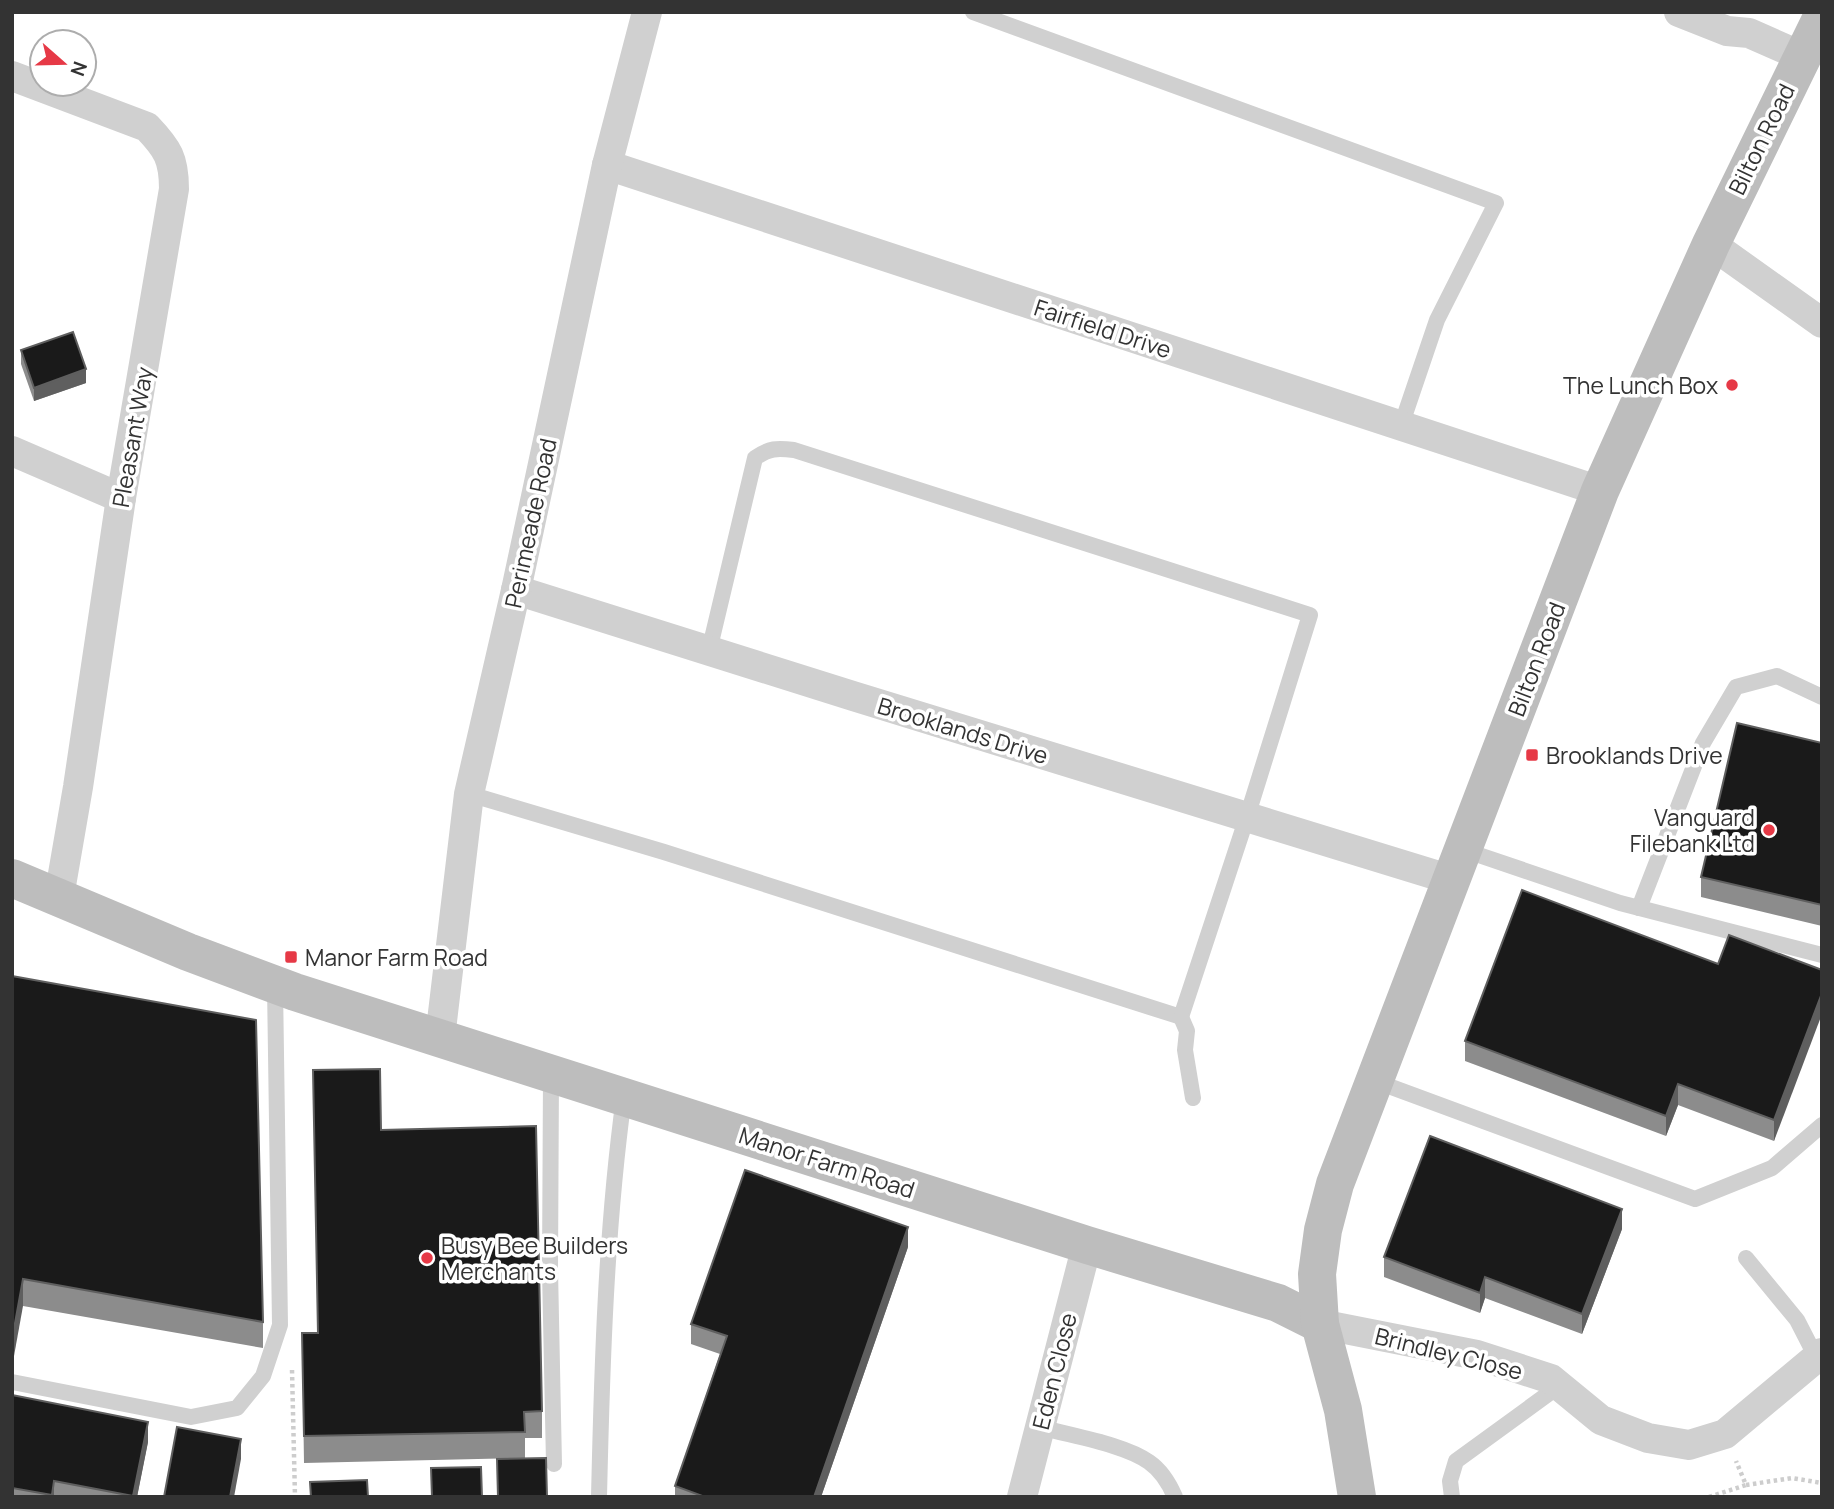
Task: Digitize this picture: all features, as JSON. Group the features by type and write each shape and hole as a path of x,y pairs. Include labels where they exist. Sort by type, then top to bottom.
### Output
{"street":[{"name":"Perimeade Road","path":"440,1038 469,794 516,590 607,165 647,12"},
{"path":"1679,12 1727,31 1749,33 1801,56"},
{"name":"Bilton Road","path":"1320,1324 1317,1273 1323,1230 1335,1184 1600,491 1711,244 1822,17"},
{"name":"Pleasant Way","path":"12,76 147,127 162,142 174,167 174,190 121,498 59,897"},
{"name":"Fairfield Drive","path":"607,165 1600,491"},
{"path":"1711,244 1822,323"},
{"path":"12,451 121,498"},
{"name":"Brooklands Drive","path":"516,590 1247,817 1458,865"},
{"name":"Manor Farm Road","path":"12,878 188,952 275,984 1087,1245 1279,1303 1320,1324"},
{"name":"Eden Close","path":"1022,1497 1087,1245"},
{"path":"1320,1324 1343,1410 1357,1497"},
{"name":"Brindley Close","path":"1320,1324 1477,1355 1551,1379 1601,1420 1648,1438 1689,1445 1724,1434 1819,1355"}],"lane":[{"path":"973,12 1496,203 1437,320 1401,426"},
{"path":"709,651 755,458 774,448 794,450 1310,615 1181,1017 1187,1031 1185,1050 1193,1098"},
{"path":"1639,908 1703,743 1735,687 1777,676 1822,696"},
{"path":"469,794 664,852 1181,1017"},
{"path":"1458,865 1822,955"},
{"path":"12,1382 191,1417 237,1408 263,1377 280,1325 275,984"},
{"path":"551,1073 550,1270 554,1464"},
{"path":"1375,1081 1695,1199 1772,1168 1822,1125"},
{"path":"599,1497 600,1424 615,1168 624,1097"},
{"path":"1746,1258 1797,1320 1819,1355"},
{"path":"1452,1497 1450,1481 1456,1461 1559,1386"},
{"path":"1040,1427 1125,1451 1149,1462 1169,1481 1175,1497"}],"path":[{"path":"1724,1434 1746,1485"},
{"path":"1709,1497 1746,1485 1792,1478 1822,1483"}],"building":[{"path":"73,332 86,369 34,388 21,350"},
{"name":"Vanguard Filebank Ltd","path":"1737,723 1822,743 1822,905 1701,877"},
{"path":"1522,890 1718,964 1729,935 1822,970 1822,993 1774,1120 1678,1084 1666,1116 1465,1041"},
{"path":"12,976 256,1020 263,1322 23,1279 12,1340"},
{"name":"Busy Bee Builders Merchants","path":"380,1069 381,1130 536,1126 542,1411 524,1412 525,1432 304,1436 302,1333 318,1333 313,1070"},
{"path":"1430,1136 1622,1209 1582,1314 1485,1277 1480,1293 1384,1257"},
{"path":"745,1170 908,1227 814,1497 705,1497 675,1486 727,1336 691,1324"},
{"path":"12,1395 148,1422 133,1496 54,1481 52,1495 12,1488"},
{"path":"177,1427 241,1439 230,1497 164,1497"},
{"path":"546,1458 547,1497 498,1497 497,1459"},
{"path":"481,1467 482,1497 432,1497 431,1468"},
{"path":"367,1480 368,1497 311,1497 310,1482"}],"place":[{"name":"The Lunch Box","path":"1732,385"},
{"name":"Brooklands Drive","path":"1532,755"},
{"name":"Vanguard Filebank Ltd","path":"1769,830"},
{"name":"Manor Farm Road","path":"291,957"},
{"name":"Busy Bee Builders Merchants","path":"427,1258"}]}
